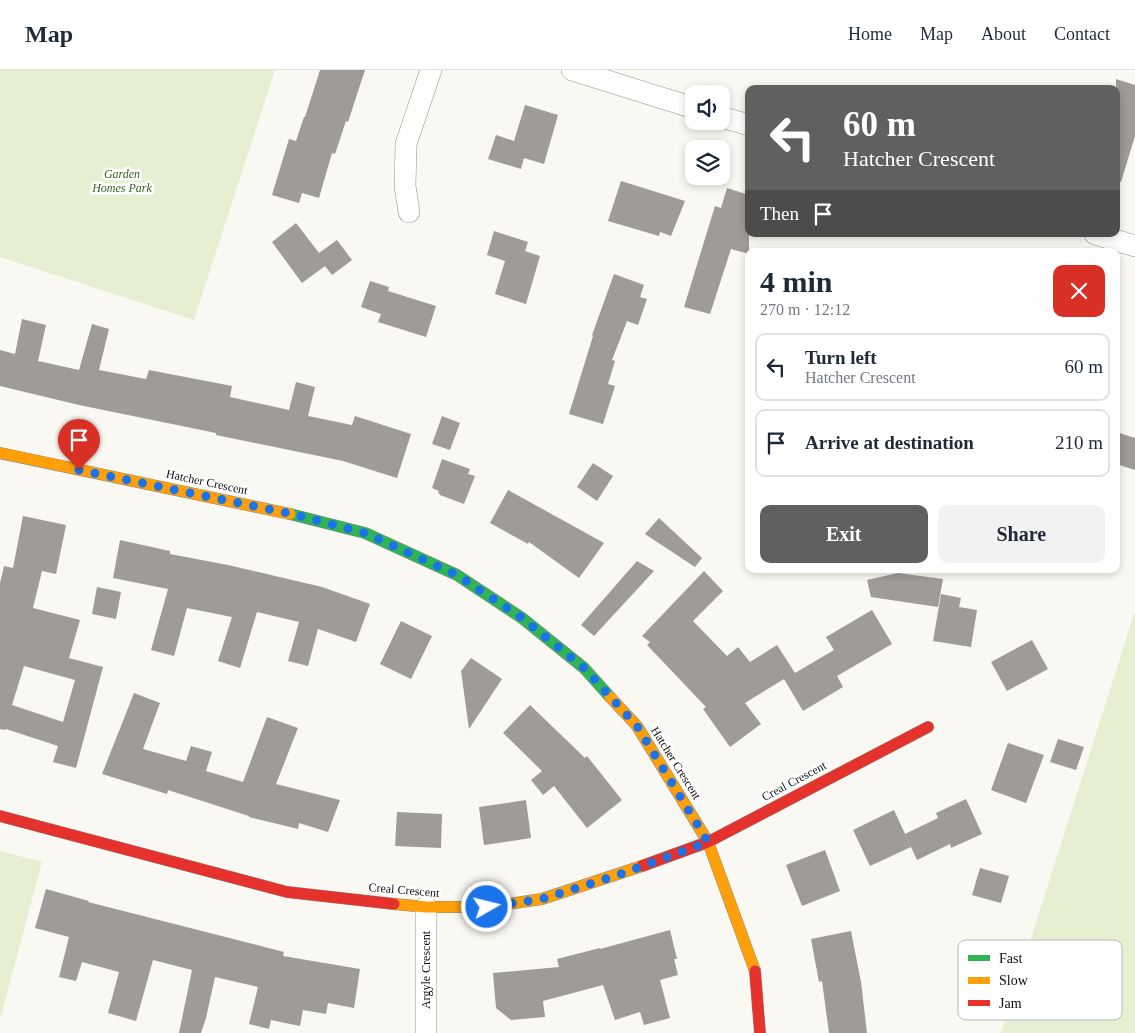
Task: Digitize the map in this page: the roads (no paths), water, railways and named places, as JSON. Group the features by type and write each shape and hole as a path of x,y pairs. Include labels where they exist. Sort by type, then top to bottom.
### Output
{"street":[{"path":"409,212 405,186 406,144 430,70"},
{"path":"572,70 685,105"},
{"path":"730,120 745,124"},
{"path":"1106,237 1135,246"},
{"name":"Hatcher Crescent","path":"0,453 292,514 356,530 457,575 522,618 584,668 637,726 708,842 755,971 760,1033"},
{"name":"Creal Crescent","path":"0,816 287,892 426,907 487,907 542,899 618,875 708,842 928,727"},
{"name":"Argyle Crescent","path":"426,907 426,1033"}],"park label":[{"name":"Garden Homes Park","path":"122,181"}]}
